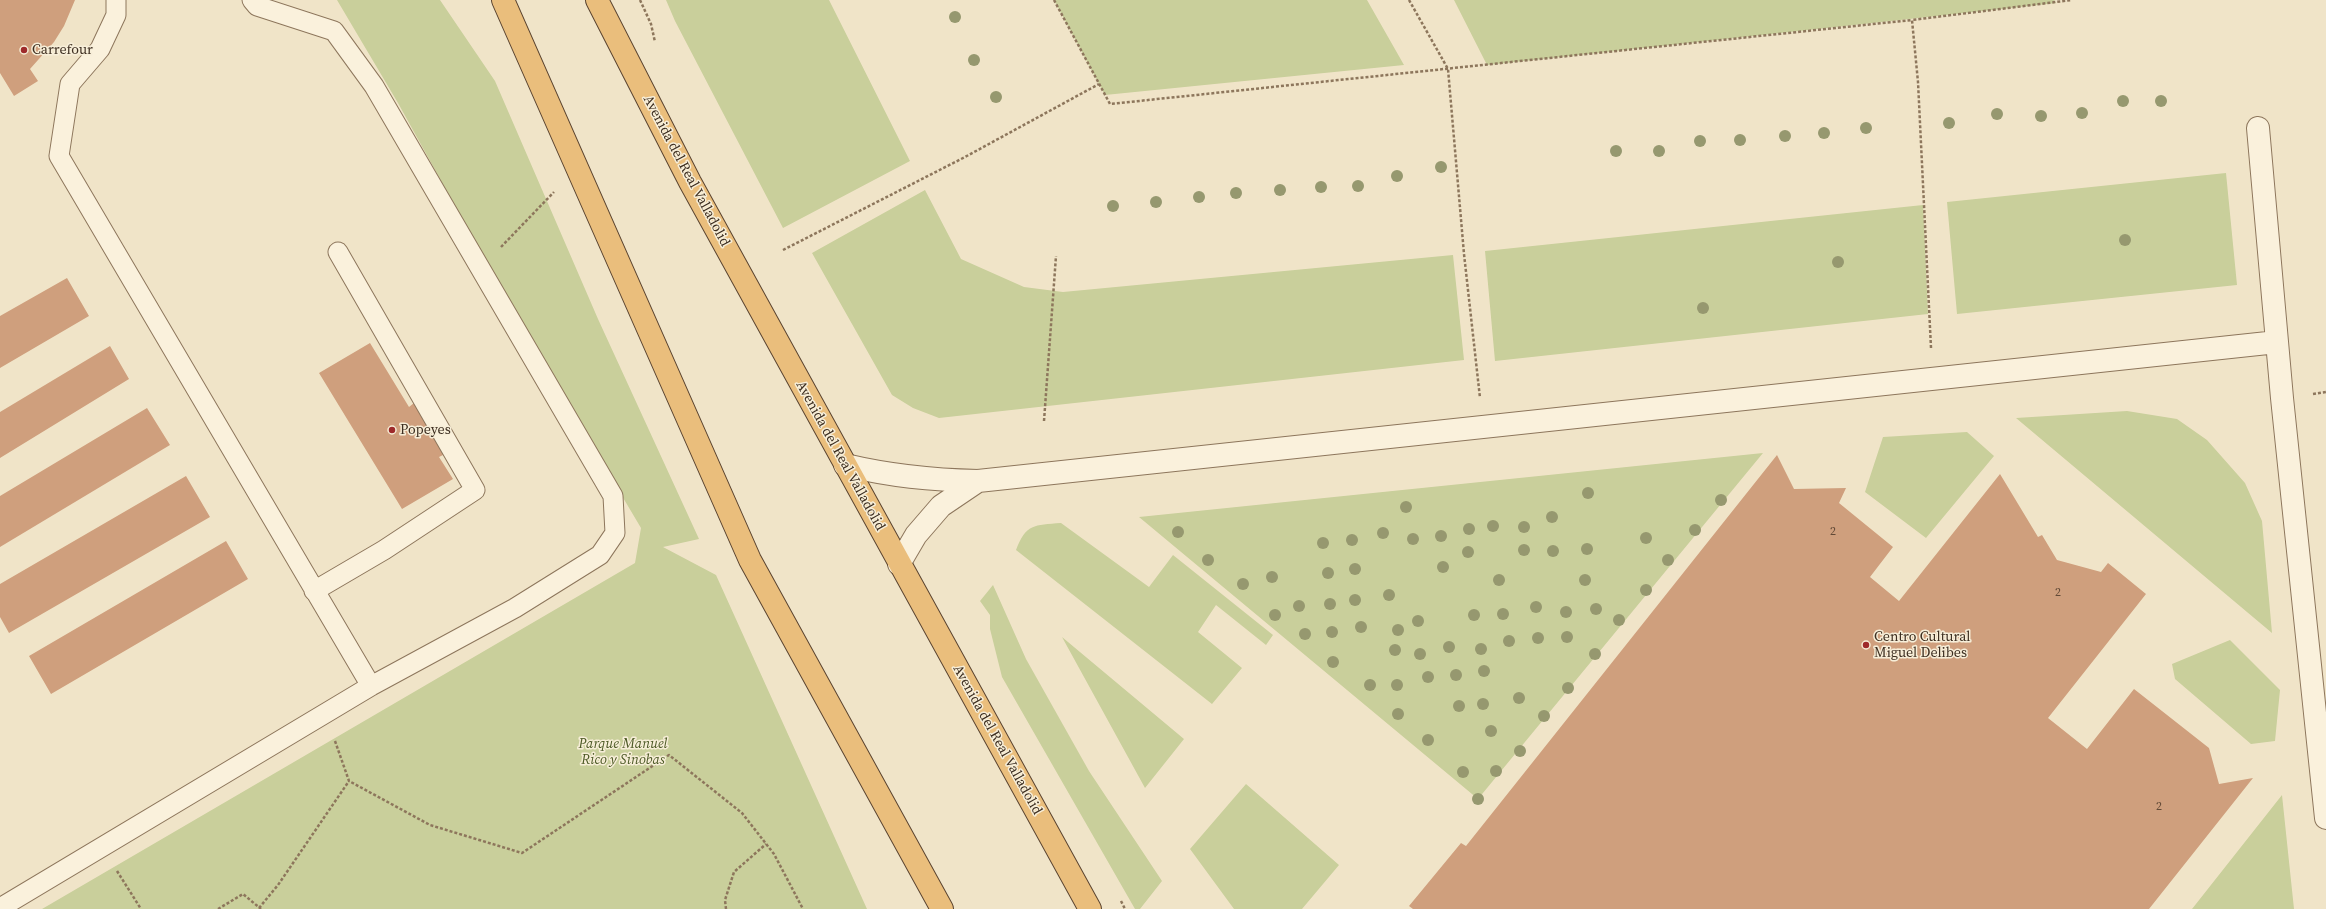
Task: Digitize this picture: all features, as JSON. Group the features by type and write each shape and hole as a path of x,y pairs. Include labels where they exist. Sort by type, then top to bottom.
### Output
{"highway":[{"path":"502,4 750,560 942,909"},
{"name":"Avenida del Real Valladolid","path":"600,4 690,182 1090,909"}],"street":[{"path":"2258,128 2277,342 2326,818"},
{"path":"845,465 884,474 927,480 978,481 2277,342"},
{"path":"899,564 916,535 941,506 978,481"}],"lane":[{"path":"116,0 116,15 100,49 70,84 59,156 371,686"},
{"path":"0,908 371,686 515,608 600,554 616,533 613,496 374,86 334,32 257,6 252,0"},
{"path":"314,591 384,550 475,490 338,252"}],"path":[{"path":"1054,0 1110,104 1912,20 2072,0"},
{"path":"1409,0 1448,69 1464,254 1483,427"},
{"path":"1912,20 1918,82 1928,314 1934,379"},
{"path":"784,250 971,153 1099,84"},
{"path":"481,268 554,191"},
{"path":"1044,421 1056,256"},
{"path":"326,714 349,781 430,825 522,853 669,755 742,813 774,854 803,909"},
{"path":"218,909 243,894 260,908 278,885 349,781"},
{"path":"726,909 725,900 734,872 766,844"},
{"path":"131,893 141,909"}],"green space":[{"name":"Parque Manuel Rico y Sinobas","path":"337,0 440,0 495,81 598,319 699,539 663,547 716,575 867,909 42,909 635,563 641,528 523,329 398,103"},
{"path":"666,0 829,0 910,161 783,228 675,21"},
{"path":"1054,0 1367,0 1404,65 1105,95"},
{"path":"1454,0 2054,0 2056,3 1487,65"},
{"path":"2226,173 2237,285 1957,314 1947,202"},
{"path":"925,190 961,259 1024,287 1063,292 1453,255 1464,360 939,418 913,408 892,395 812,253"},
{"path":"1923,205 1928,314 1495,361 1485,251"},
{"path":"2127,411 2177,419 2207,440 2245,483 2262,521 2272,633 2016,418"},
{"path":"1967,432 1994,456 1926,538 1865,492 1883,437"},
{"path":"1763,453 1478,799 1139,517"},
{"path":"1061,523 1149,587 1173,555 1273,635 1266,645 1216,605 1198,632 1242,668 1212,704 1016,550 1023,535 1032,528 1044,524"},
{"path":"993,585 1026,659 1089,771 1162,881 1140,909 1135,909 1002,677 990,629 990,615 980,601"},
{"path":"1062,637 1184,739 1145,788"},
{"path":"2230,640 2280,690 2275,741 2251,744 2175,679 2172,664"},
{"path":"1246,784 1339,865 1302,909 1234,909 1190,849"},
{"path":"2282,795 2294,909 2192,909"}],"building":[{"name":"Carrefour","path":"0,0 75,0 64,26 54,42 30,69 38,81 14,96 0,73"},
{"path":"67,278 89,316 0,368 0,316"},
{"name":"Popeyes","path":"370,343 409,407 414,403 445,454 439,457 453,479 402,509 319,373"},
{"path":"110,346 129,379 0,458 0,412"},
{"path":"147,408 170,445 0,547 0,496"},
{"name":"Centro Cultural Miguel Delibes","path":"1777,455 1794,489 1846,488 1839,503 1893,547 1870,577 1899,601 2000,474 2038,537 2042,535 2057,560 2101,572 2108,563 2146,594 2048,718 2087,749 2134,689 2209,748 2219,784 2253,778 2149,909 1413,909 1409,906 1461,843 1466,846"},
{"path":"186,476 210,517 9,633 0,617 0,584"},
{"path":"226,541 248,579 51,694 29,656"}],"place":[{"name":"Carrefour","path":"24,50"},
{"name":"Popeyes","path":"392,430"},
{"name":"Centro Cultural Miguel Delibes","path":"1866,645"}]}
